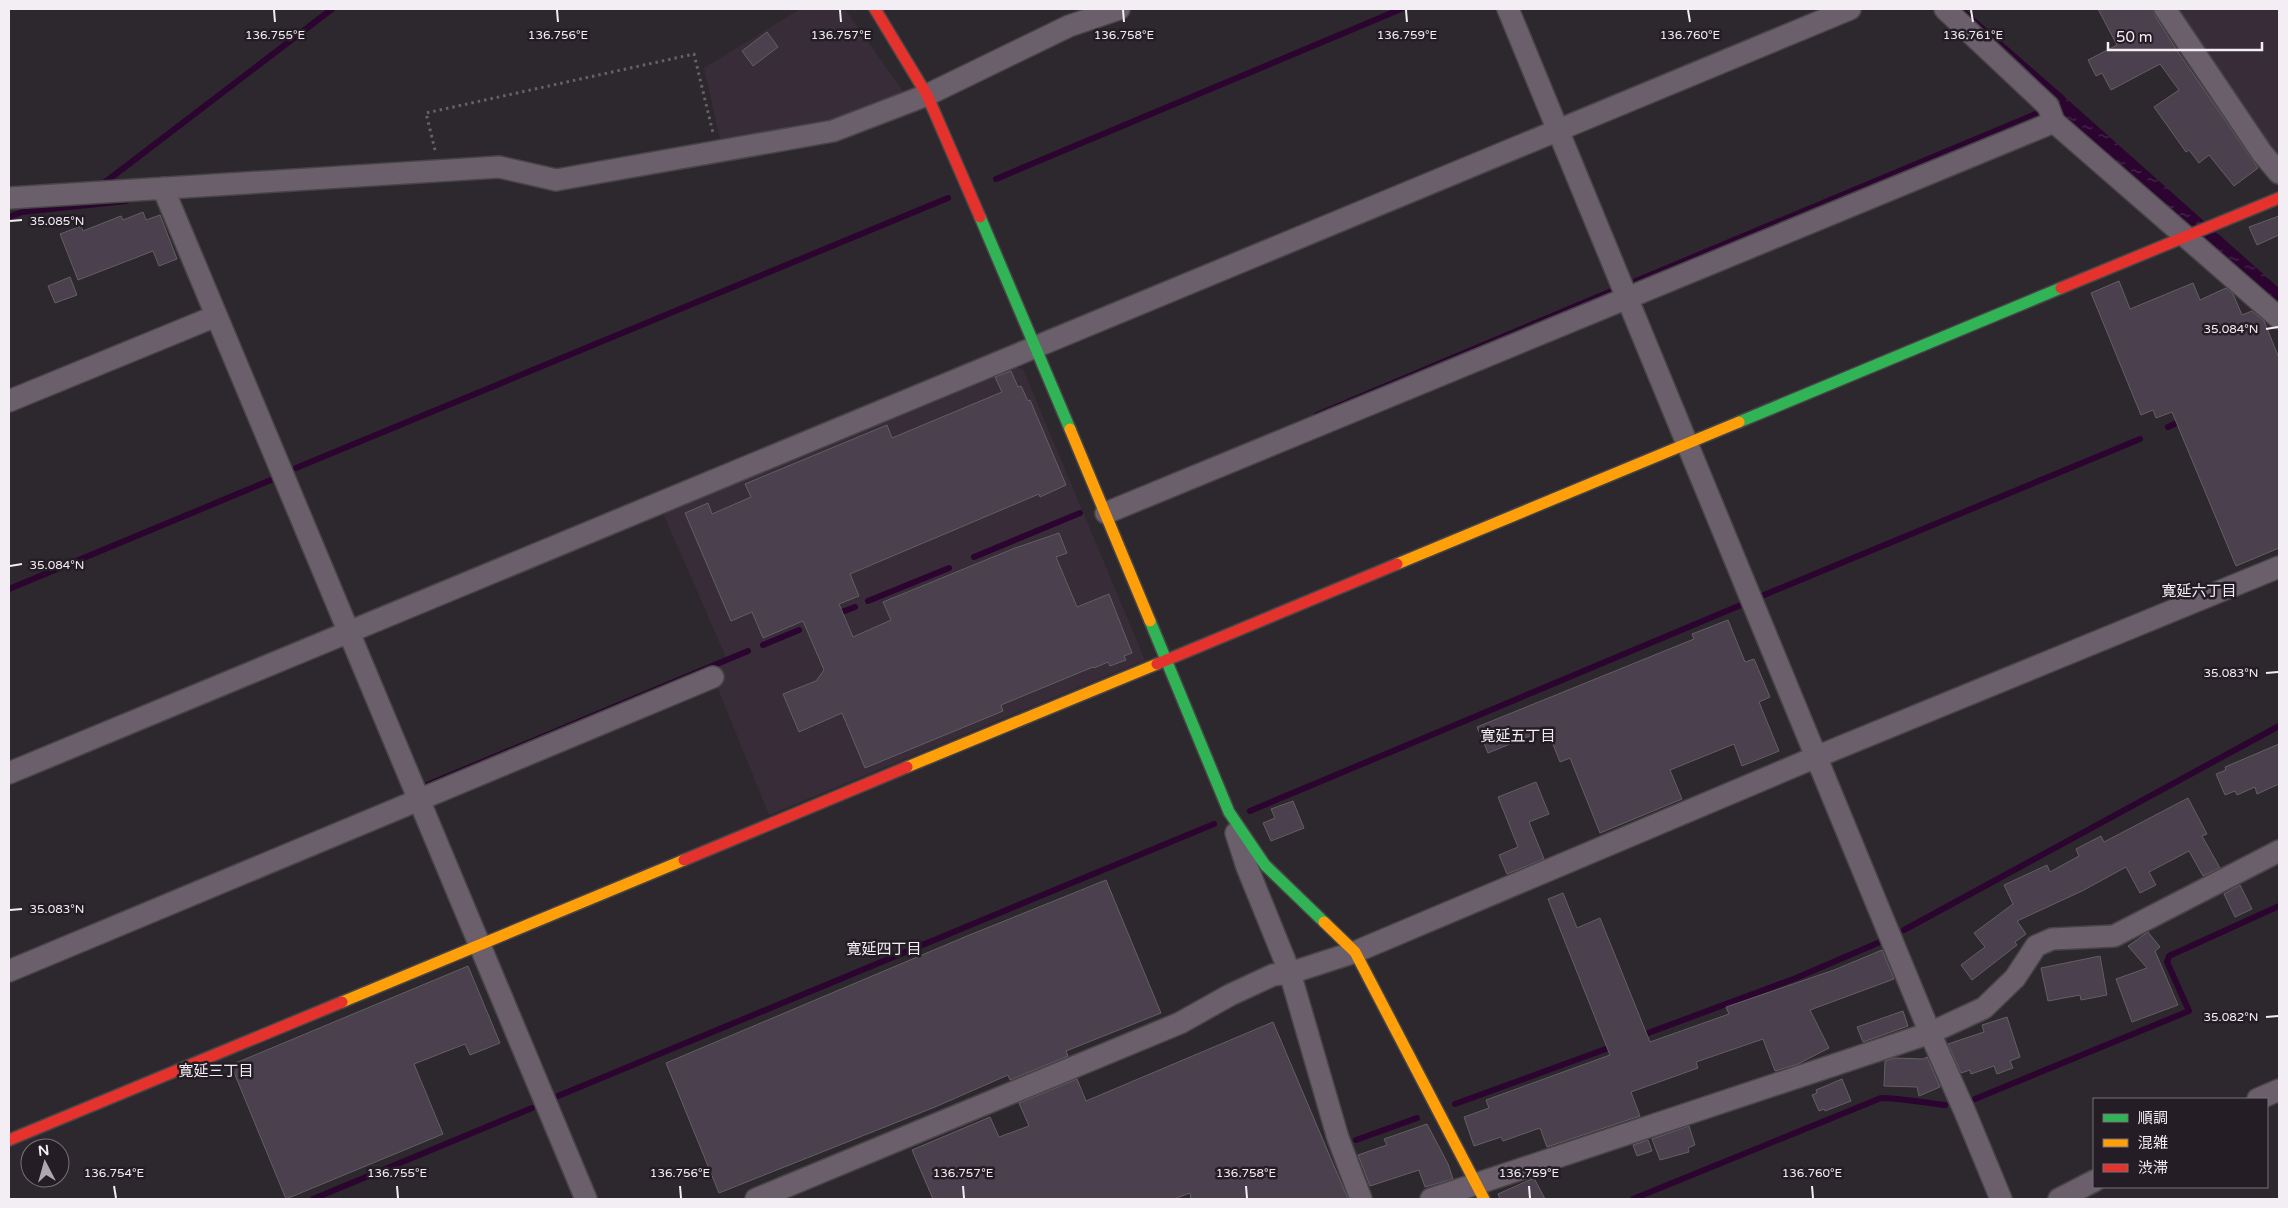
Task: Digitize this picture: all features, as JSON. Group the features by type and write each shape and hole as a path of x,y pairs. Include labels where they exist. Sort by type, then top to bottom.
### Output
{"street":[{"path":"875,9 927,95 1036,346 1168,661 1229,812 1247,867 1290,973 1338,1138 1360,1199"},
{"path":"9,198 499,167 556,180 833,131 927,95 1069,26 1119,9"},
{"path":"1508,9 1930,1033 2001,1199"},
{"path":"9,773 1850,9"},
{"path":"1945,9 2048,106 2054,122 2189,235 2279,318"},
{"path":"2165,9 2262,153 2279,173"},
{"path":"1106,513 2054,122"},
{"path":"163,188 586,1199"},
{"path":"9,1140 478,944 1168,661 2279,198"},
{"path":"9,401 216,316"},
{"path":"756,1199 1180,1023 1230,995 1273,975 1290,973 1354,952 1816,757 2279,567"},
{"path":"9,971 713,677"},
{"path":"1229,812 1265,865 1354,952 1480,1191"},
{"path":"1430,1199 1480,1191 1930,1033 1984,1008 2015,978 2036,946 2052,939 2114,936 2279,851"},
{"path":"2260,1098 2279,1090"},
{"path":"2059,1199 2093,1182"}],"path":[{"path":"439,170 426,113 694,54 718,152"}],"shaded area":[{"path":"800,9 845,9 903,91 901,100 831,124 724,143 720,139 704,68"},
{"path":"2175,9 2279,9 2279,162"},
{"path":"1013,366 1023,369 1145,660 769,815 710,669 728,662 662,511"}],"water":[{"path":"2061,99 2067,99 2279,288 2279,308 2058,112"}],"building":[{"path":"2098,9 2153,9 2155,16 2178,52 2258,168 2234,186 2209,155 2199,163 2189,150 2186,152 2154,107 2179,90 2160,64 2111,90 2102,73 2096,76 2088,60 2117,45"},
{"path":"767,32 778,47 753,66 742,51"},
{"path":"143,212 146,220 160,215 177,259 159,266 153,251 78,280 60,234 81,226 83,231 121,216 123,220"},
{"path":"2279,216 2279,235 2257,245 2249,227"},
{"path":"70,277 77,295 55,303 48,286"},
{"path":"2119,281 2130,309 2193,283 2200,300 2226,288 2233,294 2242,315 2252,311 2264,321 2279,358 2279,548 2236,566 2172,412 2156,418 2153,410 2141,415 2091,293"},
{"path":"1011,371 1018,387 1021,386 1028,401 1030,400 1066,485 1040,497 1039,494 850,574 859,596 839,604 853,637 891,620 883,602 1015,548 1059,533 1067,553 1056,557 1077,607 1109,594 1132,653 1124,656 1126,660 1110,666 1108,662 1093,667 1001,705 1003,711 865,768 842,713 799,732 783,694 816,681 824,670 803,621 763,638 752,612 731,621 685,513 708,503 712,514 751,497 745,484 887,425 892,438 1002,392 995,377"},
{"path":"1728,620 1745,662 1754,659 1770,697 1759,702 1779,751 1742,766 1734,744 1670,770 1682,799 1600,833 1570,758 1560,762 1547,729 1488,753 1477,727 1694,639 1692,634"},
{"path":"2279,744 2279,784 2257,794 2255,787 2237,795 2235,791 2225,795 2216,774 2226,770 2225,767"},
{"path":"1536,782 1549,814 1529,822 1544,859 1507,874 1499,855 1518,847 1498,797"},
{"path":"2188,798 2207,834 2202,836 2220,868 2203,876 2189,851 2149,872 2156,885 2140,893 2126,867 2082,891 2017,921 2026,934 2015,942 2017,945 1972,980 1961,965 1985,947 1974,933 2013,904 2004,885 2047,865 2050,872 2079,856 2076,849 2101,836 2104,842"},
{"path":"1293,801 1304,828 1271,841 1263,823 1275,818 1271,809"},
{"path":"1106,880 1161,1013 1066,1051 1068,1056 1010,1080 1008,1075 935,1107 719,1193 666,1063 967,936"},
{"path":"2240,885 2252,909 2235,917 2224,894"},
{"path":"1563,893 1577,928 1600,918 1650,1042 1729,1014 1726,1007 1834,970 1882,950 1894,979 1810,1010 1829,1048 1798,1064 1775,1071 1763,1039 1696,1062 1698,1068 1631,1092 1640,1116 1547,1147 1540,1128 1503,1141 1501,1137 1474,1146 1464,1117 1489,1108 1486,1100 1610,1055 1548,899"},
{"path":"2148,932 2160,947 2155,951 2178,1005 2132,1022 2116,979 2147,968 2128,946"},
{"path":"2100,956 2107,995 2081,1000 2080,995 2048,1001 2041,968"},
{"path":"468,966 500,1043 470,1055 465,1044 414,1064 443,1134 286,1199 231,1065"},
{"path":"1903,1011 1908,1026 1863,1042 1857,1027"},
{"path":"2007,1017 2020,1057 2010,1061 2013,1068 1997,1074 1994,1066 1971,1074 1970,1070 1961,1073 1948,1044 1984,1032 1982,1025"},
{"path":"1273,1022 1348,1199 1191,1199 1190,1193 1174,1199 933,1199 912,1150 990,1117 999,1137 1029,1126 1019,1103 1077,1079 1086,1101"},
{"path":"1927,1057 1940,1087 1919,1096 1917,1087 1884,1086 1885,1061 1894,1058 1923,1059"},
{"path":"1842,1079 1851,1101 1825,1111 1824,1109 1819,1111 1812,1095 1817,1093 1816,1090"},
{"path":"1427,1124 1448,1164 1453,1179 1425,1187 1419,1170 1370,1186 1358,1155 1387,1145 1384,1139"},
{"path":"1689,1126 1695,1145 1688,1148 1689,1152 1660,1160 1652,1139"},
{"path":"1648,1140 1652,1151 1637,1156 1633,1145"},
{"path":"1534,1178 1545,1199 1500,1199 1498,1194"}],"waterway":[{"path":"100,183 104,183 332,9"},
{"path":"996,179 1401,9"},
{"path":"1960,9 2063,99 2062,106"},
{"path":"1636,281 2038,113"},
{"path":"296,468 948,198"},
{"path":"9,217 22,212 126,201"},
{"path":"1317,415 1614,290"},
{"path":"2168,427 2183,420"},
{"path":"1764,595 2140,439"},
{"path":"9,589 271,480"},
{"path":"974,557 1080,513"},
{"path":"868,601 949,568"},
{"path":"1250,811 1741,605"},
{"path":"834,615 855,607"},
{"path":"763,645 799,630"},
{"path":"427,785 748,651"},
{"path":"1904,930 2279,726"},
{"path":"558,1096 1214,824"},
{"path":"1975,1099 2189,1011 2167,962 2169,956 2279,906"},
{"path":"1640,1036 1796,978 1880,942"},
{"path":"1455,1104 1614,1046"},
{"path":"1633,1199 1881,1098 1945,1105"},
{"path":"313,1199 532,1108"},
{"path":"1356,1140 1417,1118"}],"traffic: fast":[{"path":"980,217 1070,429"},
{"path":"1739,422 2061,288"},
{"path":"1150,621 1229,812 1265,865 1324,922"}],"traffic: slow":[{"path":"1397,564 1739,422"},
{"path":"1070,429 1150,621"},
{"path":"907,767 1157,664"},
{"path":"342,1002 684,860"},
{"path":"1324,922 1355,952 1484,1199"}],"traffic: jam":[{"path":"875,9 927,95 980,217"},
{"path":"2061,288 2279,198"},
{"path":"1157,664 1397,564"},
{"path":"684,860 907,767"},
{"path":"9,1140 342,1002"}],"district":[{"name":"寛延六丁目","path":"2199,591"},
{"name":"寛延五丁目","path":"1518,736"},
{"name":"寛延四丁目","path":"884,949"},
{"name":"寛延三丁目","path":"216,1071"}]}
